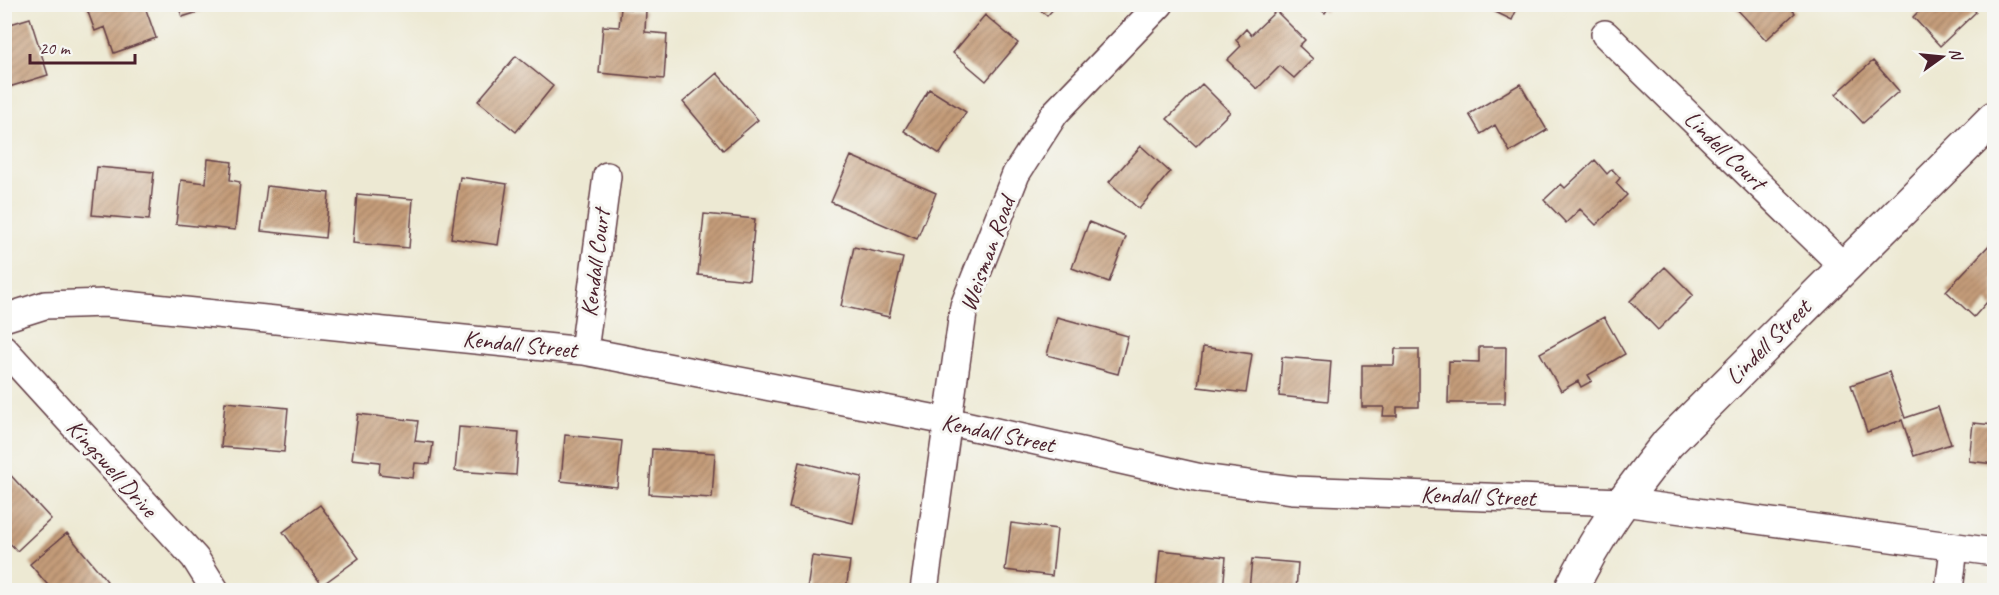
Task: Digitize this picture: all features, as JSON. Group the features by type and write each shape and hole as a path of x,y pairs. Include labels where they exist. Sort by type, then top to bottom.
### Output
{"street":[{"name":"Weisman Road","path":"924,591 964,306 1016,174 1055,113 1160,4"},
{"name":"Lindell Court","path":"1605,34 1844,267"},
{"name":"Lindell Street","path":"1571,591 1597,542 1623,502 1668,443 1995,117"},
{"name":"Kendall Court","path":"584,351 607,176"},
{"name":"Kendall Street","path":"4,318 45,305 106,303 584,351 947,421 1201,478 1270,487 1623,502 1995,552"},
{"name":"Kingswell Drive","path":"4,349 195,558 215,591"},
{"path":"1949,591 1954,548"}],"building":[{"path":"85,4 144,4 156,38 114,53 105,27 95,31"},
{"path":"178,4 221,4 221,5 182,17"},
{"path":"1034,4 1058,4 1047,16"},
{"path":"1313,4 1331,4 1325,13"},
{"path":"1479,4 1519,4 1512,20"},
{"path":"1732,4 1787,4 1795,13 1766,40"},
{"path":"1926,4 1969,4 1976,12 1940,46 1913,17"},
{"path":"621,8 646,10 645,32 667,34 664,79 599,73 603,26 619,27"},
{"path":"1276,11 1305,40 1299,46 1313,59 1294,78 1280,66 1257,89 1227,60 1241,46 1236,40 1246,29 1251,35"},
{"path":"985,15 1018,43 986,81 953,53"},
{"path":"30,18 48,75 9,87 4,73 4,26"},
{"path":"516,56 553,86 516,132 478,101"},
{"path":"1873,61 1899,91 1863,123 1836,94"},
{"path":"717,73 758,120 723,150 683,102"},
{"path":"1202,84 1230,112 1196,146 1167,119"},
{"path":"1520,84 1547,130 1510,152 1495,125 1481,134 1469,114"},
{"path":"929,89 966,112 940,154 904,131"},
{"path":"1141,146 1170,172 1139,209 1109,182"},
{"path":"851,156 936,193 917,239 831,202"},
{"path":"208,159 232,162 230,180 240,182 235,230 176,224 181,180 206,183"},
{"path":"1595,160 1607,174 1612,169 1620,178 1616,183 1627,195 1596,225 1580,209 1566,223 1544,200 1561,184 1565,188"},
{"path":"97,167 154,172 149,220 92,215"},
{"path":"460,177 507,184 498,245 451,238"},
{"path":"267,186 329,193 325,238 261,231"},
{"path":"357,194 413,199 409,248 353,243"},
{"path":"704,214 755,219 749,280 698,275"},
{"path":"1089,222 1126,237 1109,282 1072,268"},
{"path":"1994,240 1994,309 1987,302 1974,317 1946,291"},
{"path":"854,247 903,258 889,317 841,306"},
{"path":"1665,267 1693,295 1658,330 1630,301"},
{"path":"1057,317 1128,336 1118,374 1047,355"},
{"path":"1604,317 1625,354 1588,375 1592,381 1581,387 1578,381 1561,391 1540,353"},
{"path":"1203,347 1252,354 1246,393 1198,387"},
{"path":"1479,347 1506,347 1505,403 1448,403 1449,361 1479,362"},
{"path":"1395,349 1419,349 1419,407 1397,407 1397,416 1383,416 1384,407 1362,407 1362,365 1394,365"},
{"path":"1282,357 1331,361 1328,401 1279,396"},
{"path":"1889,372 1905,418 1938,407 1951,444 1914,456 1902,420 1867,432 1851,385"},
{"path":"225,402 288,408 284,452 221,447"},
{"path":"358,414 418,421 415,441 433,443 430,464 415,463 413,478 379,474 380,462 352,459"},
{"path":"1973,423 1994,425 1994,464 1969,461"},
{"path":"459,427 519,432 516,475 455,471"},
{"path":"565,435 622,441 617,487 561,481"},
{"path":"652,449 715,453 712,498 649,494"},
{"path":"799,462 862,477 853,523 789,508"},
{"path":"4,468 51,519 17,551 4,537"},
{"path":"320,505 359,558 322,585 283,532"},
{"path":"1011,523 1057,529 1052,576 1005,570"},
{"path":"67,533 107,581 95,590 52,590 30,564"},
{"path":"1160,550 1226,557 1223,590 1156,590"},
{"path":"812,556 850,561 846,590 807,590"},
{"path":"1252,559 1298,563 1296,590 1249,590"},
{"path":"497,585 518,589 518,590 496,590"}]}
